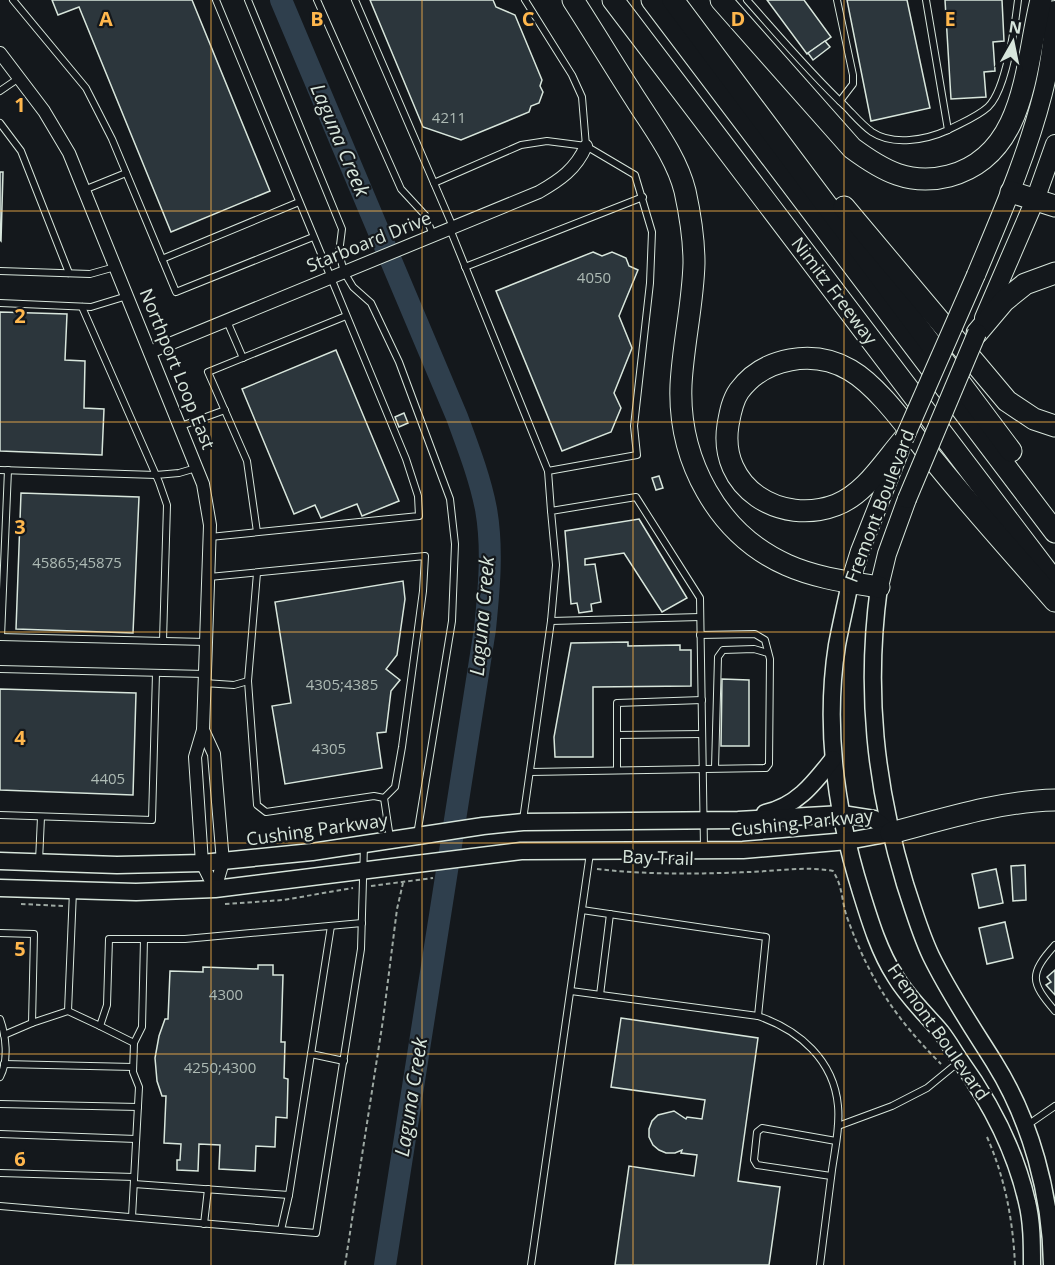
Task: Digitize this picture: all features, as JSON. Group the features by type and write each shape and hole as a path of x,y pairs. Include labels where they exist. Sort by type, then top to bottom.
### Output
{"highway":[{"path":"573,0 669,153 684,189 691,222 694,263 681,383 681,413 686,443 707,495 730,524 759,550 787,565 824,578 879,587"},
{"name":"Nimitz Freeway","path":"613,0 1055,582"},
{"path":"652,0 1055,532"},
{"path":"673,0 1055,510"},
{"path":"721,0 852,148 875,166 903,177 932,180 962,172 979,163 990,154 1008,131 1023,90 1041,0"},
{"path":"788,154 825,186 1007,401 1034,419 1055,426"},
{"path":"1011,192 1045,203"},
{"path":"977,333 1000,295 1055,273"},
{"path":"904,440 879,483 858,491 837,504 816,511 797,511 777,507 758,497 743,485 734,469 728,448 727,431 730,411 738,392 752,377 765,368 801,358 822,360 849,369 873,388 955,487 1055,601"},
{"path":"891,833 1009,805 1055,800"}],"main road":[{"name":"Fremont Boulevard","path":"904,440 1011,192 1030,139 1044,90 1055,10"},
{"path":"1000,295 1045,203 1055,144"},
{"name":"Fremont Boulevard","path":"977,333 907,499 887,554 879,587 872,648 875,744 891,833 916,917 930,954 948,990 994,1062 1033,1146 1046,1206 1052,1265"},
{"name":"Fremont Boulevard","path":"879,483 850,583 837,647 833,682 833,759 842,814 853,865 870,918 895,977 942,1033 972,1074 1000,1125 1028,1203 1032,1265"},
{"path":"738,819 772,812 788,805 811,787 833,759"},
{"name":"Cushing Parkway","path":"0,861 117,865 223,862 523,822 704,820 842,814 874,819 891,833"},
{"name":"Cushing Parkway","path":"0,888 136,892 215,889 521,851 589,859 848,841 891,833"},
{"path":"942,1033 959,1042 972,1058 994,1062"},
{"path":"985,1097 995,1100 1014,1124 1026,1127"}],"street":[{"name":"Northport Loop East","path":"0,53 57,131 84,190 181,426 197,468 207,504 210,537 203,730 195,757 201,863 215,889"},
{"name":"Starboard Drive","path":"150,352 539,192 555,184 569,173 580,159 586,146"},
{"name":"Northport Loop East","path":"203,730 214,754 223,862 215,889"}],"lane":[{"path":"13,0 86,88 126,173 176,292 313,237"},
{"path":"210,537 419,516 418,496 406,459 216,0"},
{"path":"248,0 342,229 339,253 353,287 371,303 394,352 450,499 455,544 452,621 420,835"},
{"path":"318,0 401,189 425,215 431,236"},
{"path":"355,0 434,183 465,267 548,471 556,565 551,621 523,822"},
{"path":"525,0 572,75 582,97 586,146"},
{"path":"747,0 840,101 873,132 893,139 914,140 931,137 948,130 990,105 1001,85 1016,21 1018,0"},
{"path":"837,0 853,75 853,84 840,101"},
{"path":"926,0 948,130"},
{"path":"0,91 19,77"},
{"path":"0,123 21,151 69,273"},
{"path":"434,183 521,145 547,141 586,146 635,175 652,232 650,283 634,426 638,454 548,471"},
{"path":"84,190 126,173"},
{"path":"465,267 643,197"},
{"path":"162,259 299,202"},
{"path":"0,271 90,274 116,267"},
{"path":"0,303 91,307 127,296"},
{"path":"82,307 167,505 163,641"},
{"path":"257,532 247,461 208,372 346,316"},
{"path":"226,321 243,358"},
{"path":"181,426 225,410"},
{"path":"0,470 156,475 179,473 197,468"},
{"path":"8,470 0,637 206,642"},
{"path":"551,511 636,498 700,598 704,852"},
{"path":"208,578 425,556 423,591 402,747 395,787 384,798"},
{"path":"257,573 248,681 257,804 266,812 374,796 384,798"},
{"path":"551,621 700,617"},
{"path":"530,772 766,768 769,764 768,653 765,640 755,634 700,635"},
{"path":"716,768 718,657 723,650 754,649 768,653"},
{"path":"0,669 156,673 205,678 234,684 248,681"},
{"path":"0,815 152,820 156,673"},
{"path":"617,770 617,703 702,700"},
{"path":"617,735 702,734"},
{"path":"384,798 390,840"},
{"path":"39,862 42,817"},
{"path":"0,1206 316,1233 361,949 364,844"},
{"path":"531,1265 589,859"},
{"path":"68,1011 73,891"},
{"path":"582,910 766,937 758,1016"},
{"path":"600,995 610,914"},
{"path":"99,1026 107,1005 110,939 185,939 362,923"},
{"path":"281,1230 289,1195 331,926"},
{"path":"0,933 34,934 32,1023"},
{"path":"132,1217 139,1087 133,1067 135,1043 142,1027 144,939"},
{"path":"1055,945 1040,962 1036,984 1039,993 1055,1011"},
{"path":"570,991 758,1016 778,1023 796,1034 812,1048 825,1065 834,1086 838,1106 836,1141 820,1265"},
{"path":"4,1035 68,1011 135,1043"},
{"path":"0,1018 4,1035 4,1064 0,1077"},
{"path":"311,1054 344,1060"},
{"path":"837,1126 892,1106 927,1088 961,1061"},
{"path":"4,1064 133,1067"},
{"path":"0,1104 138,1107"},
{"path":"1026,1127 1055,1106"},
{"path":"831,1176 758,1165 754,1160 757,1132 762,1128 836,1141"},
{"path":"0,1134 136,1139"},
{"path":"0,1173 134,1181 289,1195"},
{"path":"204,1224 208,1189"}],"path":[{"name":"Bay Trail","path":"589,859 628,873 715,873 817,868 833,871 841,884 846,917 885,999 916,1039 947,1071"},
{"path":"345,1265 383,1020 397,909 413,865"},
{"path":"987,1136 999,1163 1013,1224 1015,1265"}],"building":[{"path":"52,0 192,0 270,191 171,232 79,7 58,15"},
{"path":"370,0 493,0 496,7 515,15 542,80 540,86 543,92 539,103 531,106 529,112 461,140 423,127"},
{"path":"767,0 804,0 831,37 807,54"},
{"path":"847,0 907,0 930,108 871,121"},
{"path":"945,0 1002,0 1004,41 993,42 995,71 984,72 986,97 951,99"},
{"path":"825,41 830,47 813,60 808,53"},
{"path":"0,172 3,172 1,241 0,240"},
{"path":"593,252 602,256 612,252 626,258 629,266 638,270 619,316 632,348 614,393 621,408 611,432 562,451 496,291"},
{"path":"0,312 67,314 65,360 85,361 84,408 104,409 102,455 0,451"},
{"path":"336,350 399,501 362,516 357,504 321,518 315,505 294,514 242,389"},
{"path":"404,413 408,423 399,427 395,417"},
{"path":"659,476 663,488 656,490 652,478"},
{"path":"21,493 139,497 133,633 16,629"},
{"path":"639,519 687,598 662,612 624,553 585,559 585,565 595,564 601,602 591,604 592,611 579,613 577,603 571,604 565,531"},
{"path":"403,581 405,599 397,655 386,669 400,680 391,691 386,732 377,733 382,768 285,784 272,706 291,703 275,602"},
{"path":"628,642 628,646 680,645 680,650 691,650 691,686 593,687 593,757 555,757 554,737 571,643"},
{"path":"722,679 749,680 749,746 721,746"},
{"path":"0,689 136,693 133,795 0,790"},
{"path":"1025,865 1026,900 1013,901 1011,866"},
{"path":"996,869 1003,903 979,908 972,874"},
{"path":"1005,922 1013,958 987,964 979,928"},
{"path":"258,965 273,965 273,975 283,975 281,1042 285,1042 284,1078 288,1079 287,1118 276,1117 275,1147 256,1146 255,1171 219,1169 220,1145 199,1144 198,1171 177,1170 181,1144 164,1143 166,1096 162,1096 157,1081 155,1058 159,1036 165,1019 168,1019 170,971 203,972 203,967 258,969"},
{"path":"1055,970 1055,995 1046,985 1051,982 1047,977"},
{"path":"621,1018 758,1038 738,1181 780,1187 769,1265 615,1265 629,1166 694,1176 697,1155 681,1153 682,1150 666,1153 659,1150 649,1137 652,1121 658,1115 674,1111 686,1119 687,1117 702,1119 705,1100 611,1087"}],"waterway":[{"name":"Laguna Creek","path":"281,0 457,417 480,486 488,524 490,569 485,629 385,1265"}]}
